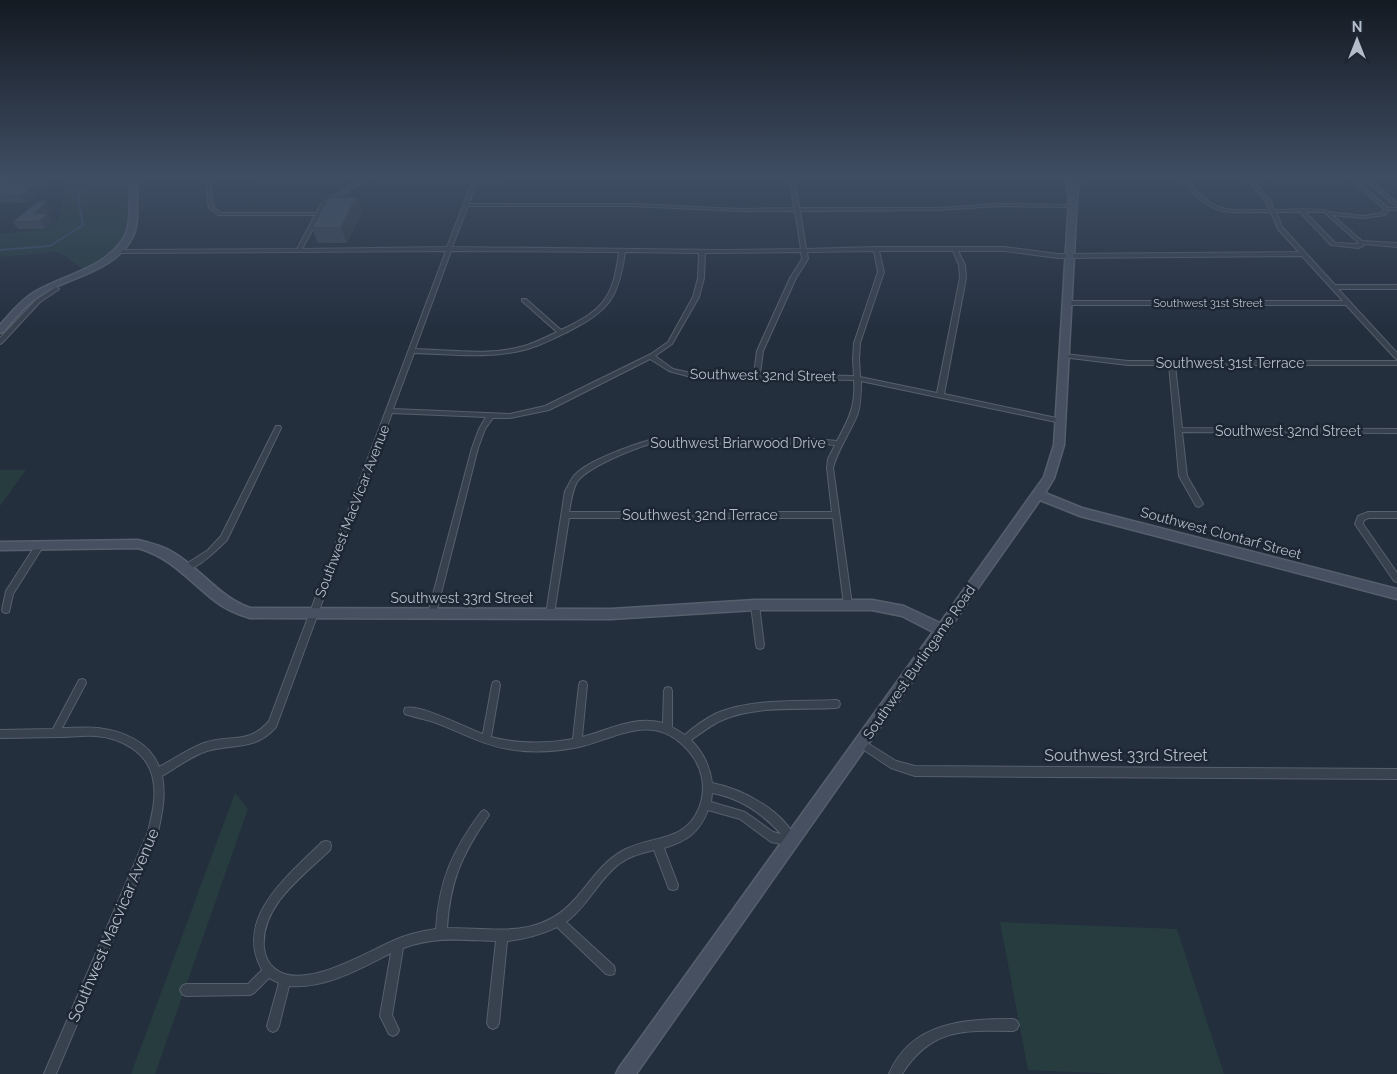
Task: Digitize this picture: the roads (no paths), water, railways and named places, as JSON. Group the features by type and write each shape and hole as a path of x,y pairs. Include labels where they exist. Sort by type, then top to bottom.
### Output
{"street":[{"path":"0,330 34,296 99,263 116,252 126,240 132,227"},
{"path":"298,251 310,227"},
{"name":"Southwest MacVicar Avenue","path":"158,772 206,748 222,743 252,741 266,734 273,724 457,227"},
{"path":"757,376 760,351 793,278 805,261 801,227"},
{"name":"Southwest Burlingame Road","path":"625,1074 1049,478 1057,455 1061,421 1072,227"},
{"path":"1280,227 1397,357"},
{"path":"1317,227 1333,244 1358,246 1362,244 1361,242"},
{"path":"1345,227 1361,242 1397,245"},
{"path":"116,252 449,249 702,252 804,249 955,249 1012,250 1070,255 1303,254"},
{"path":"848,605 830,468 838,443 857,404 854,364 856,343 881,272 876,249"},
{"path":"940,396 963,278 962,265 955,249"},
{"path":"412,351 510,351 537,344 590,318 605,305 620,278 622,252"},
{"path":"389,411 517,416 546,408 650,356 670,343 691,307 699,287 702,252"},
{"path":"1333,287 1397,287"},
{"path":"0,342 38,301 56,289"},
{"path":"524,300 561,332"},
{"name":"Southwest 31st Street","path":"1067,303 1348,303"},
{"path":"13,317 23,317"},
{"name":"Southwest 32nd Street","path":"650,356 672,370 691,375 856,378 1061,421"},
{"name":"Southwest 31st Terrace","path":"1064,356 1111,363 1397,363"},
{"path":"1172,363 1183,476 1199,504"},
{"path":"432,613 475,448 482,429 491,415"},
{"path":"186,568 211,552 224,538 278,428"},
{"name":"Southwest 32nd Street","path":"1179,430 1397,431"},
{"name":"Southwest Briarwood Drive","path":"550,614 569,491 580,474 632,446 662,441 815,441 838,443"},
{"name":"Southwest Clontarf Street","path":"1038,495 1080,512 1397,594"},
{"name":"Southwest 32nd Terrace","path":"565,515 835,515"},
{"path":"1397,515 1368,515 1360,520 1360,527 1397,579"},
{"name":"Southwest 33rd Street","path":"0,546 138,544 162,550 186,568 223,602 238,610 265,614 550,614 660,612 755,605 848,605 896,609 941,630"},
{"path":"6,610 9,593 40,545"},
{"path":"755,605 760,645"},
{"path":"55,733 82,683"},
{"path":"486,740 496,685"},
{"path":"577,743 583,685"},
{"path":"667,729 668,691"},
{"path":"685,740 709,721 745,708 836,704"},
{"path":"326,846 278,894 267,909 259,931 258,947 262,961 269,971 285,980 297,981 345,970 398,944 441,933 464,932 502,937 522,936 539,931 558,921 572,910 616,860 632,851 658,846 675,840 689,831 696,824 706,805 708,787 701,761 685,740 667,729 635,725 577,743 539,747 515,746 486,740 460,731 431,715 408,711"},
{"path":"0,734 97,732 123,737 145,751 158,772"},
{"name":"Southwest 33rd Street","path":"861,743 894,765 915,771 1397,774"},
{"name":"Southwest Macvicar Avenue","path":"50,1074 151,839 159,804 158,772"},
{"path":"708,787 735,793 748,799 781,824 792,841"},
{"path":"706,805 742,815 771,837 792,841"},
{"path":"441,933 445,890 451,870 460,850 484,815"},
{"path":"658,846 673,886"},
{"path":"558,921 610,970"},
{"path":"493,1023 502,937"},
{"path":"393,1030 386,1016 398,944"},
{"path":"186,990 250,989 269,971"},
{"path":"273,1026 285,980"},
{"path":"894,1074 907,1055 922,1042 937,1033 954,1027 973,1025 1013,1025"}],"waterway":[{"path":"0,250 50,246 80,227"}]}
